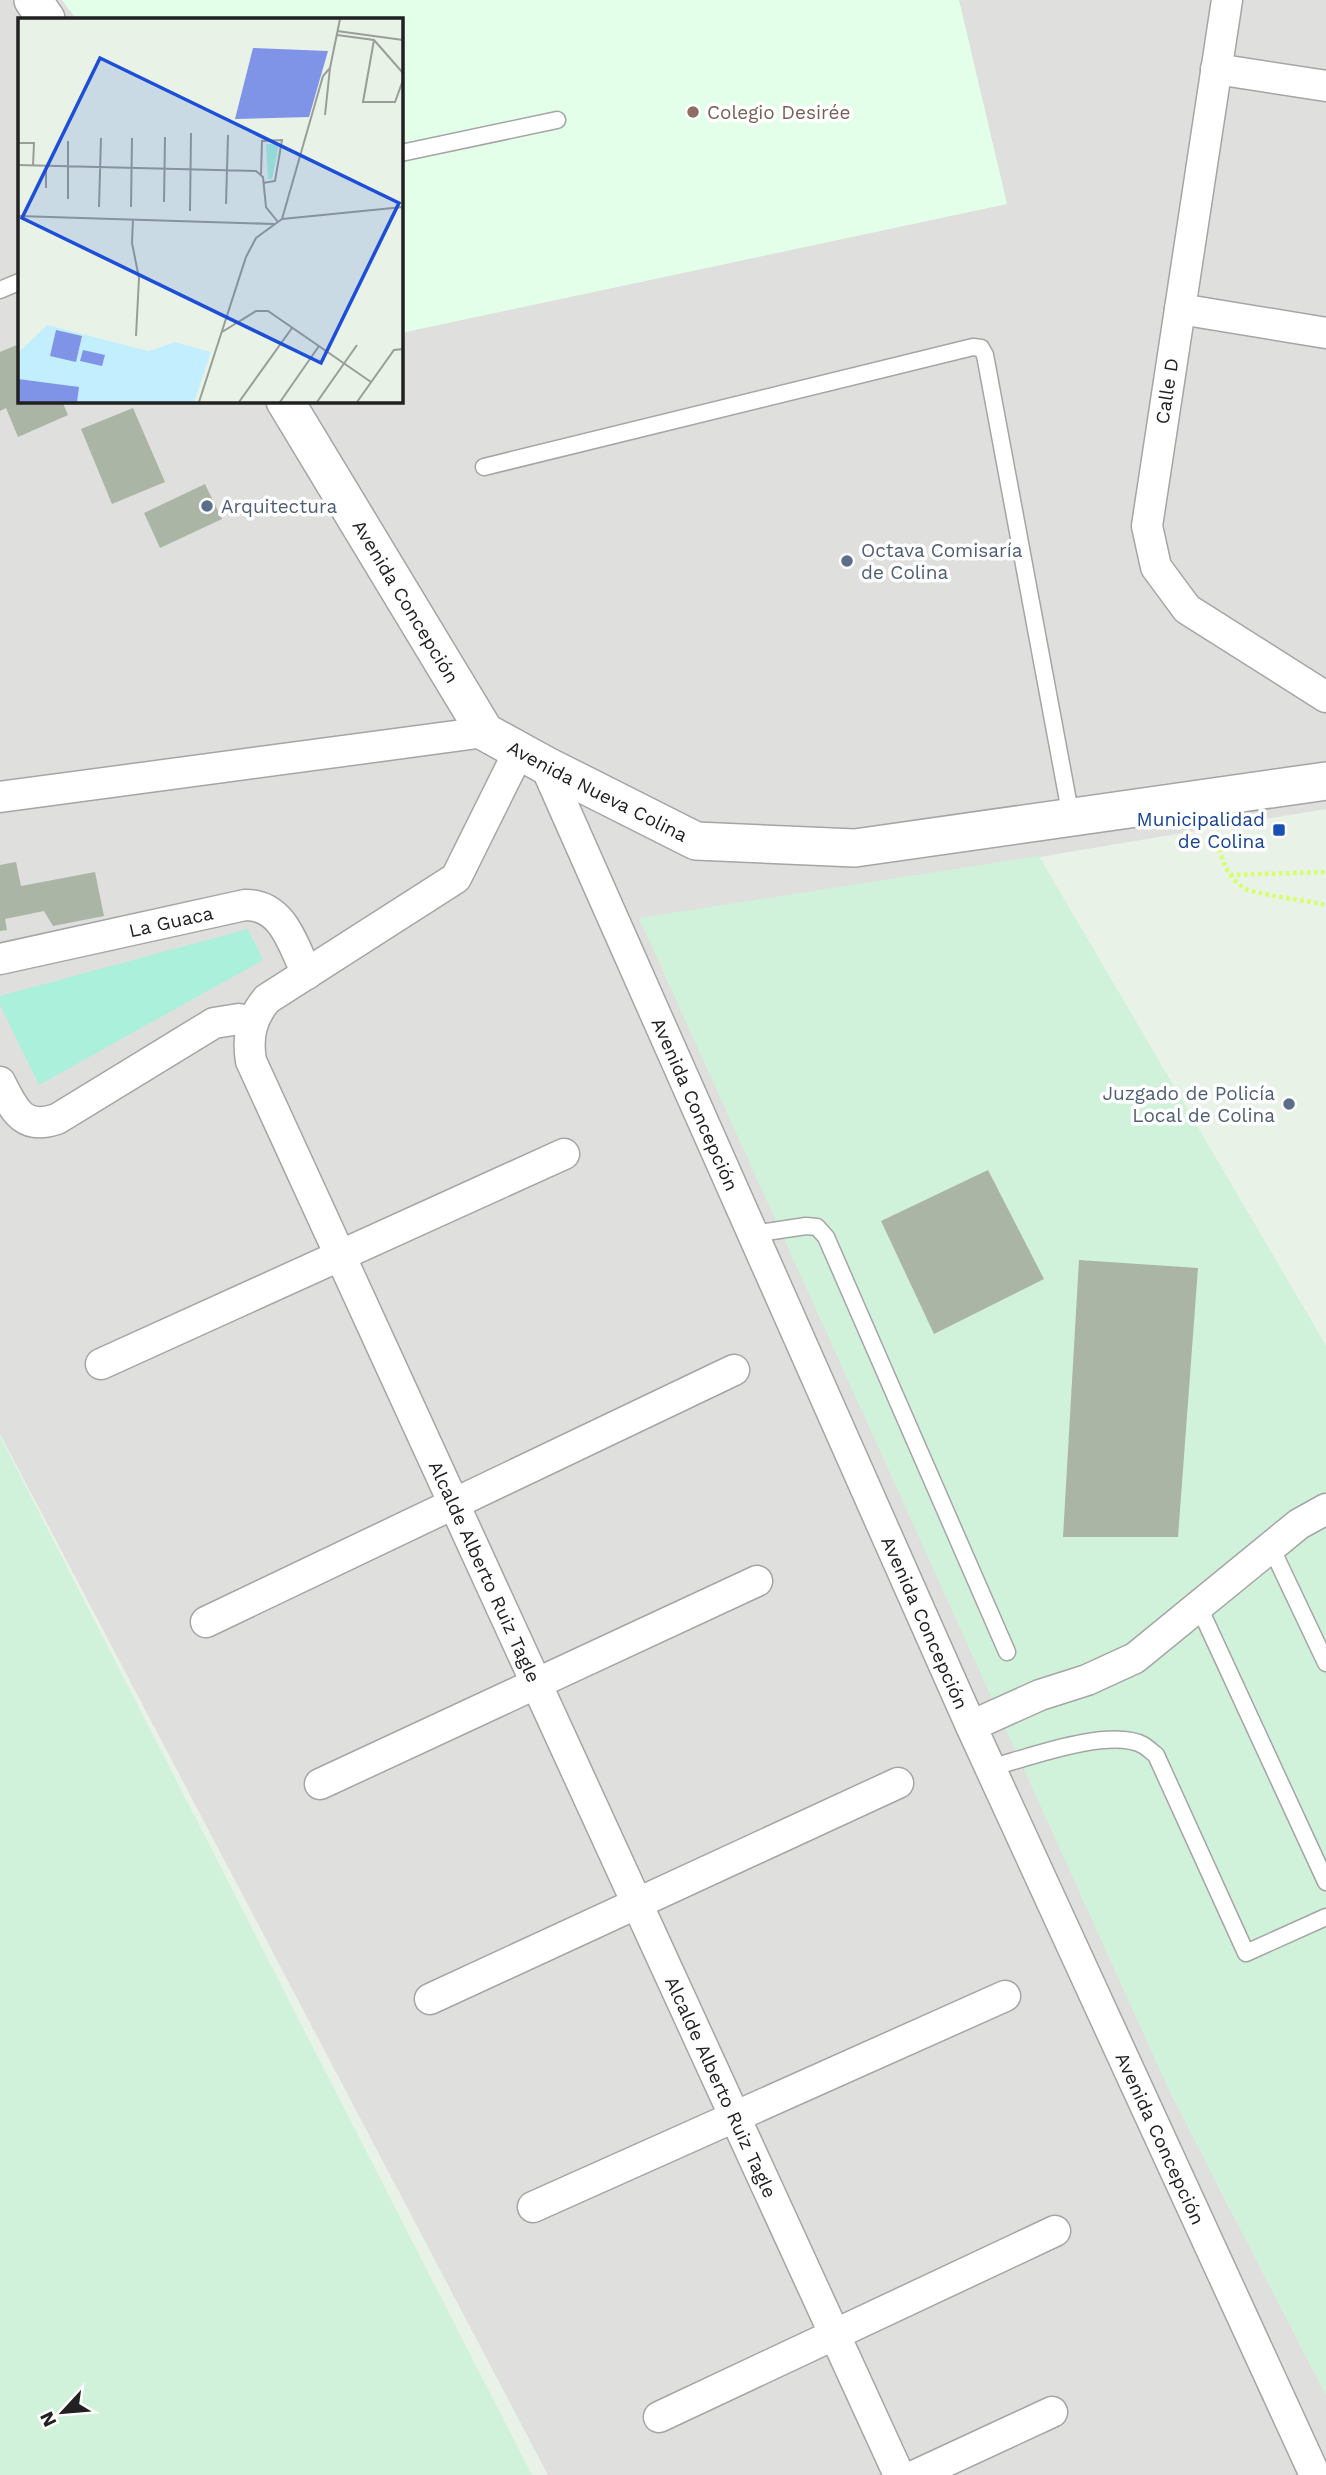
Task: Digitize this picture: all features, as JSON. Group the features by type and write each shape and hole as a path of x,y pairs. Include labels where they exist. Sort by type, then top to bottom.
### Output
{"street":[{"path":"33,0 45,18"},
{"name":"Calle D","path":"1227,0 1147,526 1156,567 1187,609 1326,696"},
{"path":"1216,69 1326,86"},
{"path":"1180,309 1326,333"},
{"name":"Avenida Concepción","path":"286,402 485,732"},
{"name":"Avenida Nueva Colina","path":"0,797 485,732 696,841 855,848 1326,781"},
{"path":"0,1082 14,1110 33,1122 45,1123 57,1119 204,1028 226,1020 252,1022 267,999 456,878 532,758"},
{"name":"Avenida Concepción","path":"532,758 753,1234 990,1768 1315,2475"},
{"name":"La Guaca","path":"0,959 245,905 257,905 268,909 281,922 307,974"},
{"name":"Alcalde Alberto Ruiz Tagle","path":"252,1022 248,1035 251,1061 899,2475"},
{"path":"101,1364 564,1154"},
{"path":"206,1622 734,1370"},
{"path":"971,1726 1040,1695 1087,1680 1135,1658 1299,1524 1326,1509"},
{"path":"320,1784 757,1581"},
{"path":"430,1999 898,1783"},
{"path":"533,2207 1005,1996"},
{"path":"659,2417 1055,2231"},
{"path":"916,2475 1052,2412"}],"lane":[{"path":"402,153 557,120"},
{"path":"0,290 18,282"},
{"path":"484,467 973,347 981,348 985,355 1071,817"},
{"path":"753,1234 806,1226 817,1227 826,1237 1007,1652"},
{"path":"1271,1547 1326,1663"},
{"path":"1199,1607 1326,1882"},
{"path":"990,1768 1088,1742 1117,1739 1142,1744 1156,1755 1246,1953 1326,1917"}],"path":[{"path":"1211,797 1220,858 1230,875 1245,890 1326,905"},
{"path":"1230,875 1326,872"}],"shaded area":[{"path":"0,0 1326,0 1326,809 1039,857 1326,1346 1169,2090 1326,2395 1326,2475 548,2475 0,1434"},
{"name":"Colegio Desirée","path":"62,0 959,0 1007,204 402,333 402,18 75,18"},
{"path":"1039,856 1326,1346 1326,2395 1169,2090 639,918"},
{"path":"0,1436 532,2475 0,2475"}],"green space":[{"path":"248,929 263,960 39,1085 0,1005 0,996"}],"building":[{"path":"18,344 18,402 62,402 68,415 18,437 6,408 0,411 0,352"},
{"path":"133,408 165,482 112,504 81,429"},
{"path":"205,484 222,519 160,548 144,513"},
{"path":"16,862 21,886 95,872 104,916 53,926 44,911 5,919 7,930 0,931 0,865"},
{"path":"988,1170 1044,1279 934,1334 881,1221"},
{"path":"1079,1260 1198,1268 1178,1537 1063,1537"}],"place":[{"name":"Colegio Desirée","path":"693,112"},
{"name":"Arquitectura","path":"207,506"},
{"name":"Octava Comisaría de Colina","path":"847,561"},
{"name":"Municipalidad de Colina","path":"1279,830"},
{"name":"Juzgado de Policía Local de Colina","path":"1289,1104"}]}
